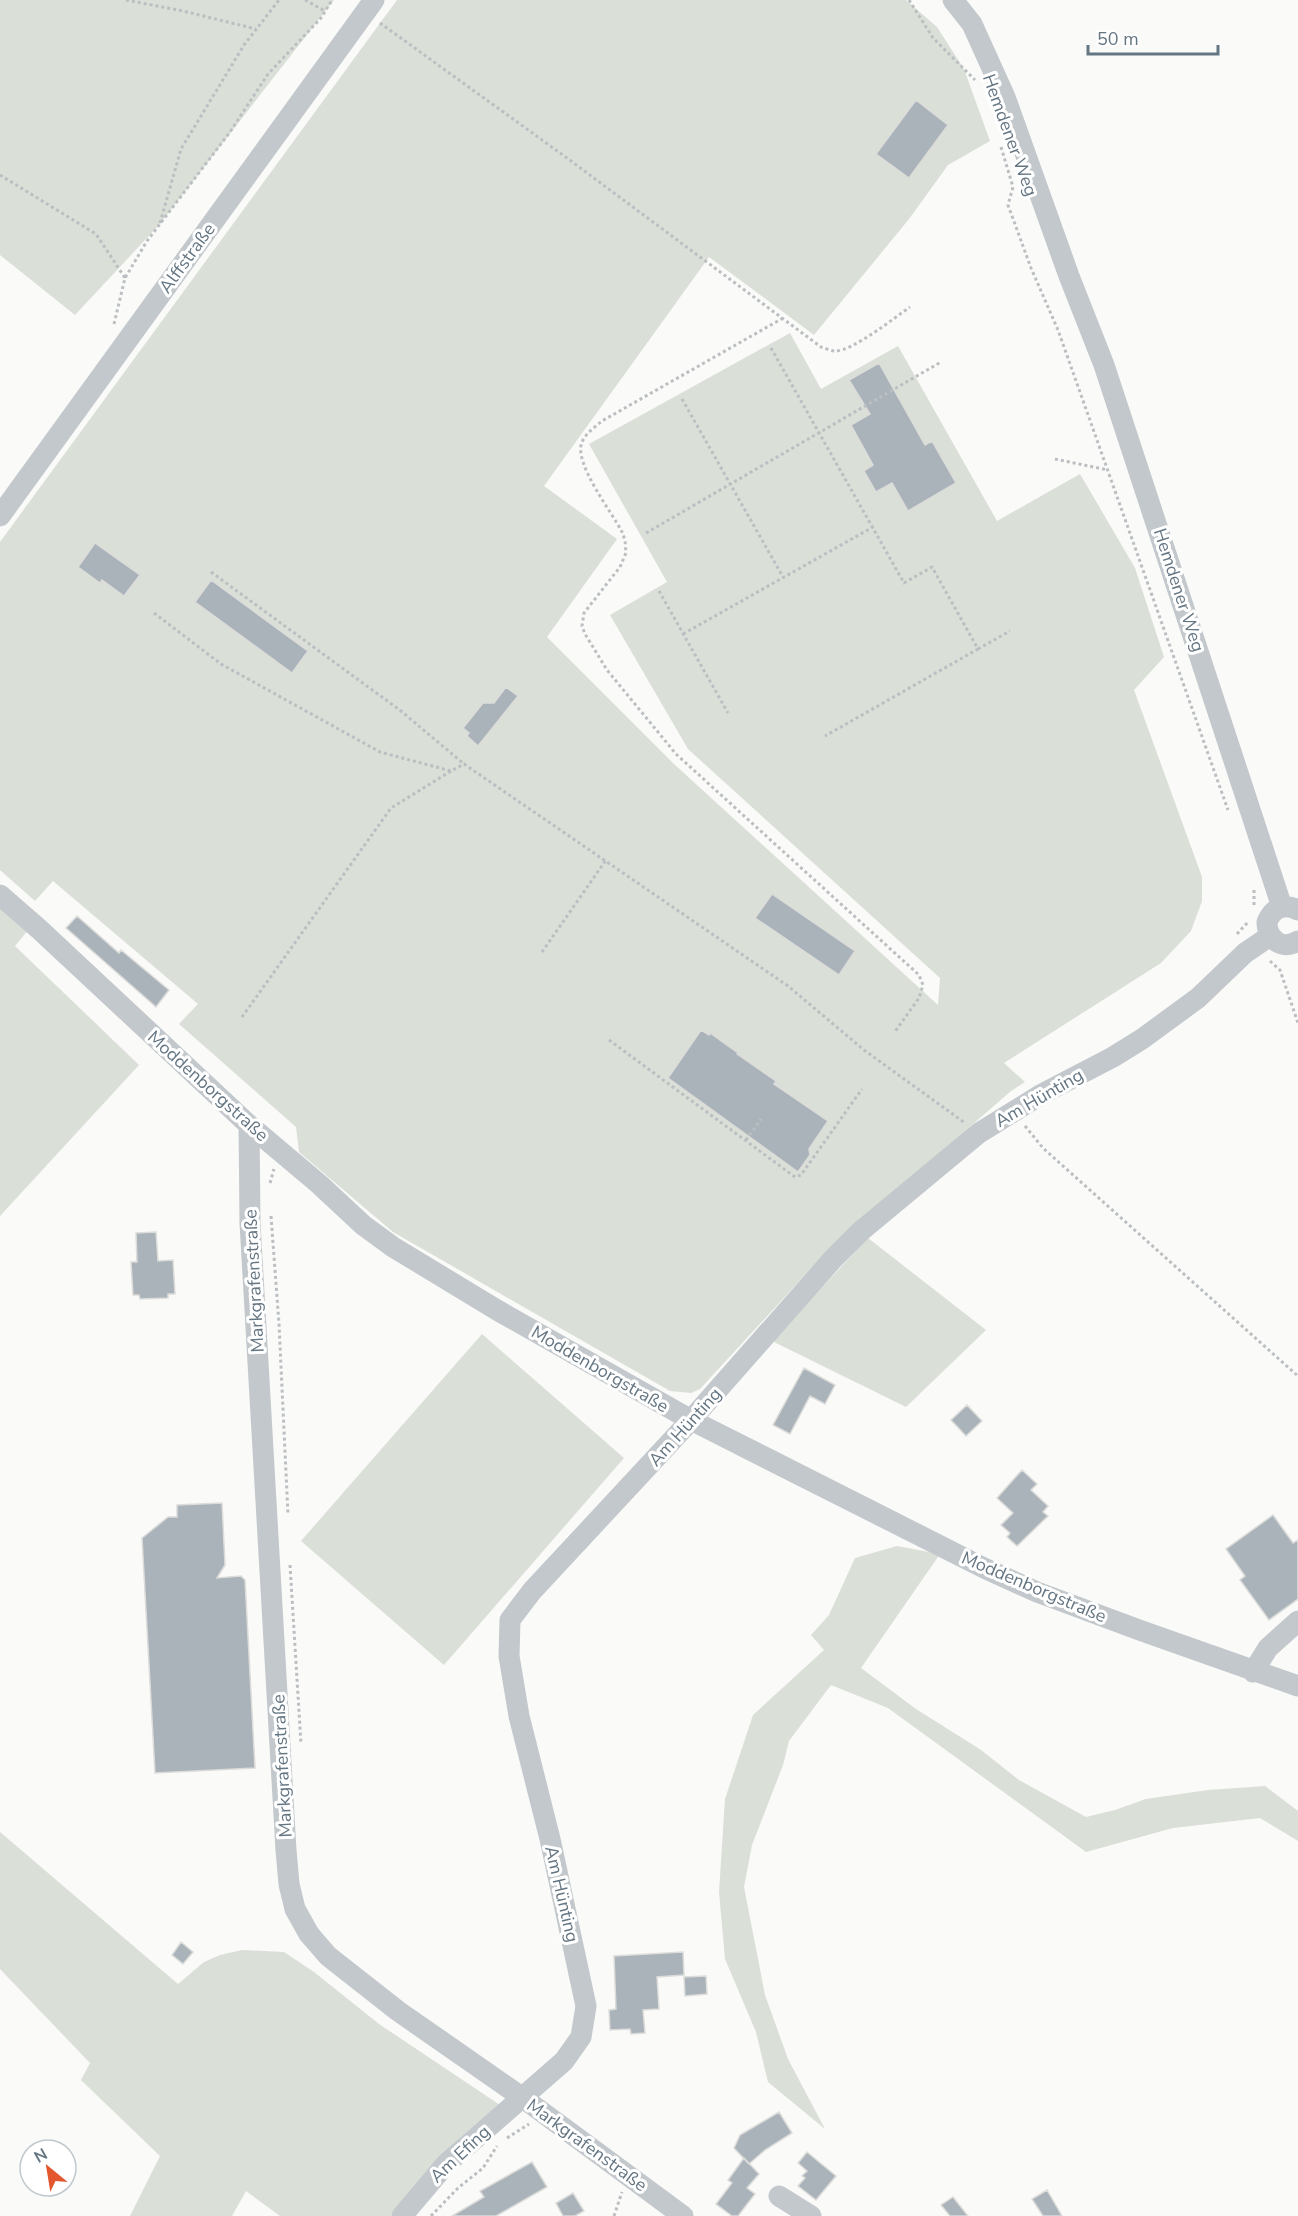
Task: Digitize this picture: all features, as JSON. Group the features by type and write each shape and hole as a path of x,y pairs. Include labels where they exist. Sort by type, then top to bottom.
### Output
{"street":[{"name":"Hemdener Weg","path":"952,0 972,24 1005,97 1104,366 1290,908 1275,909 1267,922 1270,936"},
{"name":"Alffstraße","path":"0,516 369,6"},
{"name":"Moddenborgstraße","path":"0,895 249,1125 363,1225 393,1247 497,1310 691,1420 1016,1583 1253,1672 1298,1686"},
{"name":"Am Hünting","path":"518,2103 564,2061 581,2037 586,2006 552,1850 519,1716 509,1656 510,1620 532,1591 691,1420 833,1258 861,1231 979,1133 1016,1109 1142,1039 1198,998 1237,959 1270,936"},
{"path":"1270,936 1282,944 1296,947"},
{"name":"Markgrafenstraße","path":"249,1125 251,1235 286,1850 289,1884 296,1909 309,1934 328,1956 518,2103 683,2216"},
{"path":"1253,1672 1268,1648 1298,1620"},
{"name":"Am Efing","path":"402,2216 446,2164 518,2103"},
{"path":"779,2196 811,2216"}],"path":[{"path":"126,0 183,11 256,30"},
{"path":"159,225 181,149 244,45 279,0"},
{"path":"305,0 325,11"},
{"path":"112,332 125,278 159,225 230,132 268,74 325,11 332,0"},
{"path":"909,0 933,38 966,69 980,86"},
{"path":"369,6 567,158 821,347 835,351 865,338 910,307"},
{"path":"1000,146 1013,187 1008,205 1031,268 1058,330 1231,817"},
{"path":"0,175 96,234 125,278"},
{"path":"783,318 602,421 586,435 580,444 583,464 622,532 626,553 620,567 584,613 582,626 607,670 676,754 918,975 923,985 919,998 894,1033"},
{"path":"771,348 904,583 932,567 978,649"},
{"path":"646,533 941,362"},
{"path":"682,399 783,577"},
{"path":"1055,459 1108,470"},
{"path":"683,634 873,527"},
{"path":"211,572 401,711 464,764 788,986 864,1050 979,1133"},
{"path":"659,591 728,712"},
{"path":"154,614 221,664 380,752 451,771"},
{"path":"825,736 1010,631"},
{"path":"242,1017 391,808 464,764"},
{"path":"542,952 606,860"},
{"path":"1254,887 1254,911"},
{"path":"1230,940 1247,925 1251,918"},
{"path":"1274,964 1280,970 1298,1023"},
{"path":"609,1040 795,1177 801,1174 862,1089"},
{"path":"1016,1109 1026,1127 1043,1148 1298,1376"},
{"path":"746,1140 761,1119"},
{"path":"268,1188 281,1153"},
{"path":"270,1210 279,1324 288,1520"},
{"path":"288,1559 291,1570 301,1752"},
{"path":"431,2216 458,2188 483,2168 503,2140 532,2122 518,2103"},
{"path":"614,2216 623,2188 630,2194"}],"shaded area":[{"path":"0,0 334,0 159,225 75,315 0,255"},
{"path":"397,0 906,0 937,27 964,69 990,141 948,165 909,219 814,335 709,257 544,486 617,539 547,637 674,764 938,1005 940,978 688,749 610,615 667,582 589,444 790,333 821,389 898,346 997,521 1080,474 1135,568 1164,657 1134,690 1202,877 1202,901 1191,931 1161,963 1004,1063 1025,1082 1011,1091 827,1251 700,1389 691,1393 670,1391 393,1232 299,1152 296,1127 179,1024 198,1004 53,881 35,901 0,870 0,542"},
{"path":"0,904 29,929 15,946 139,1065 0,1216"},
{"path":"868,1238 986,1330 906,1407 772,1341"},
{"path":"482,1334 624,1458 444,1665 301,1541"},
{"path":"897,1546 940,1554 861,1668 916,1709 981,1750 1019,1780 1086,1817 1146,1799 1208,1790 1265,1786 1298,1811 1298,1841 1260,1818 1173,1828 1086,1852 888,1708 831,1685 789,1741 783,1765 752,1845 744,1887 765,1995 788,2059 825,2129 768,2082 756,2032 725,1959 719,1892 725,1799 753,1715 824,1650 811,1635 829,1615 855,1558"},
{"path":"0,1832 178,1984 204,1962 220,1955 242,1950 284,1952 314,1972 379,2024 500,2105 441,2156 391,2216 280,2216 246,2191 232,2216 130,2216 160,2156 81,2080 90,2063 0,1969"}],"building":[{"path":"916,100 948,125 909,178 876,154"},
{"path":"879,363 925,445 932,441 956,483 908,511 892,483 876,492 864,471 873,465 851,425 870,414 849,380"},
{"path":"95,543 140,575 124,596 102,580 100,583 78,567"},
{"path":"211,580 308,651 292,673 195,602"},
{"path":"506,687 518,696 478,746 467,736 469,733 463,728 483,703 494,703"},
{"path":"772,894 855,951 839,975 755,918"},
{"path":"77,916 119,953 121,950 169,990 156,1007 66,928"},
{"path":"701,1030 709,1035 710,1033 738,1053 776,1081 774,1084 828,1121 809,1149 810,1155 798,1172 668,1078"},
{"path":"156,1232 158,1261 173,1260 175,1294 168,1294 168,1298 140,1299 139,1295 133,1295 131,1262 137,1262 136,1233"},
{"path":"804,1368 835,1385 825,1404 810,1396 790,1434 773,1425"},
{"path":"967,1405 982,1421 966,1436 951,1420"},
{"path":"1022,1470 1037,1484 1031,1490 1048,1506 1043,1512 1048,1516 1017,1546 1007,1537 1010,1533 1001,1525 1013,1513 997,1498"},
{"path":"222,1503 225,1565 217,1578 241,1576 245,1580 255,1768 155,1773 142,1538 168,1517 177,1517 177,1505"},
{"path":"1273,1515 1293,1543 1298,1540 1298,1599 1269,1620 1240,1580 1245,1576 1226,1549"},
{"path":"181,1942 193,1952 183,1964 172,1955"},
{"path":"683,1952 684,1975 657,1977 659,2009 643,2010 645,2033 631,2034 630,2029 610,2030 609,2010 616,2009 614,1956"},
{"path":"706,1976 707,1994 685,1996 684,1977"},
{"path":"779,2112 792,2133 765,2150 749,2164 734,2148 740,2135"},
{"path":"807,2152 836,2176 816,2200 798,2186 805,2178 802,2176 807,2171 798,2163"},
{"path":"744,2158 759,2174 747,2188 755,2194 738,2216 732,2216 716,2204 732,2183 728,2180"},
{"path":"532,2162 547,2187 496,2216 452,2216 484,2197 480,2191"},
{"path":"1047,2190 1062,2216 1043,2216 1032,2199"},
{"path":"573,2193 584,2211 575,2216 563,2216 556,2203"},
{"path":"953,2197 968,2216 950,2216 941,2205"}]}
